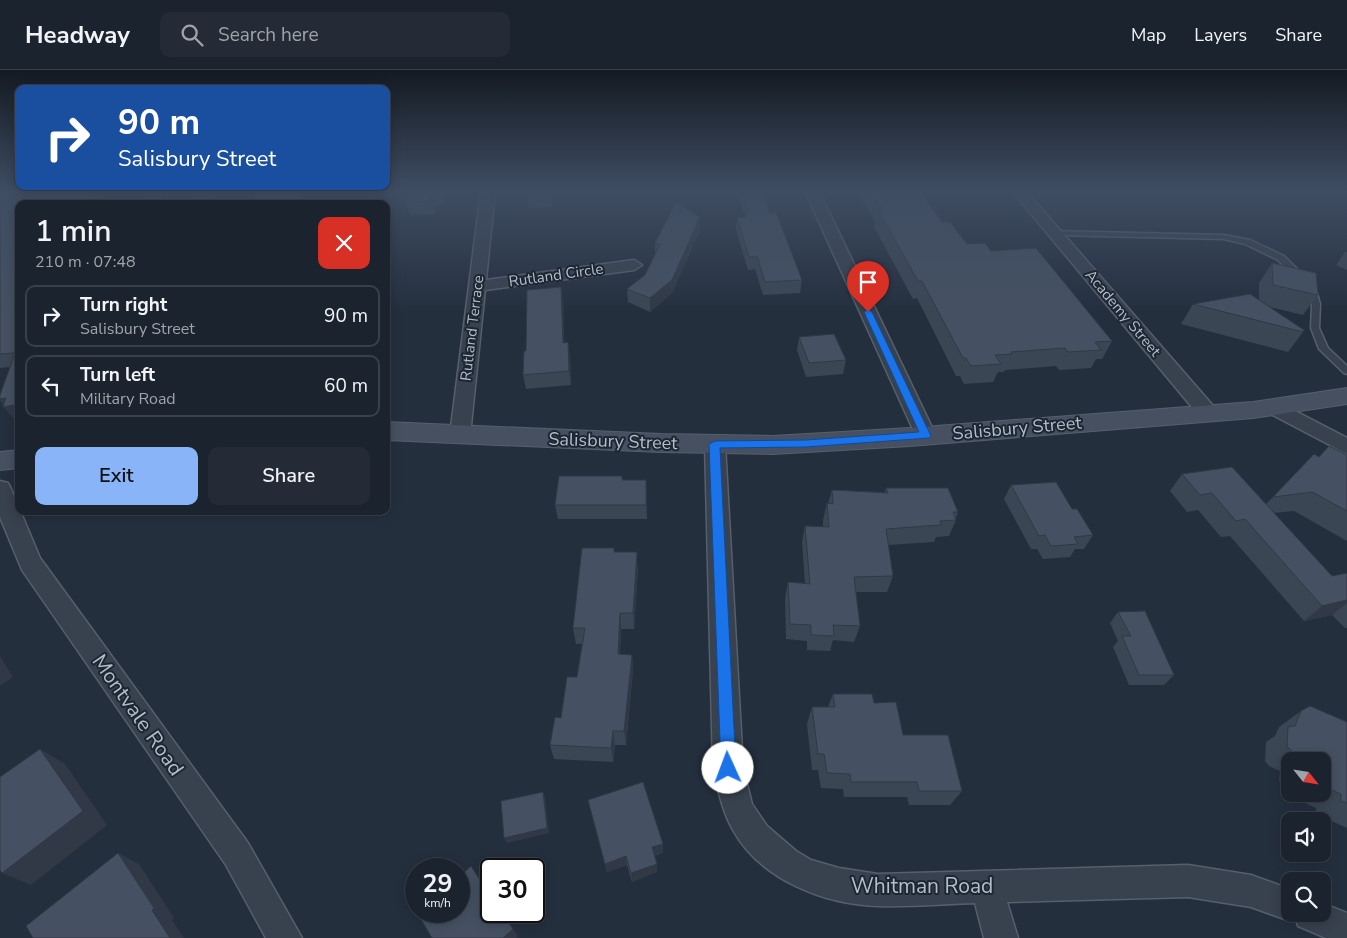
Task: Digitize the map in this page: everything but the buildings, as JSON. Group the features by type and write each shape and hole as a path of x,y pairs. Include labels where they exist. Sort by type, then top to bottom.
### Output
{"main road":[{"name":"Salisbury Street","path":"390,431 715,444 813,443 926,436 1208,413 1274,407 1347,396"},
{"path":"0,461 15,459"}],"street":[{"name":"Rutland Terrace","path":"460,435 484,232"},
{"path":"831,232 926,436"},
{"name":"Academy Street","path":"1056,233 1208,413"},
{"name":"Rutland Circle","path":"478,286 634,265"},
{"path":"1274,407 1347,447"},
{"name":"Whitman Road","path":"715,444 728,768 744,819 772,854 796,870 831,884 878,890 1188,881 1251,891 1281,902"},
{"name":"Montvale Road","path":"0,489 30,562 236,854 286,938"},
{"path":"986,886 1001,938"},
{"path":"1328,922 1347,930"}],"lane":[{"path":"1056,233 1224,237 1247,242 1281,258 1312,289 1316,304 1315,328 1324,349 1347,371"}],"route":[{"path":"728,768 715,444 806,444 926,436 868,312"}]}
